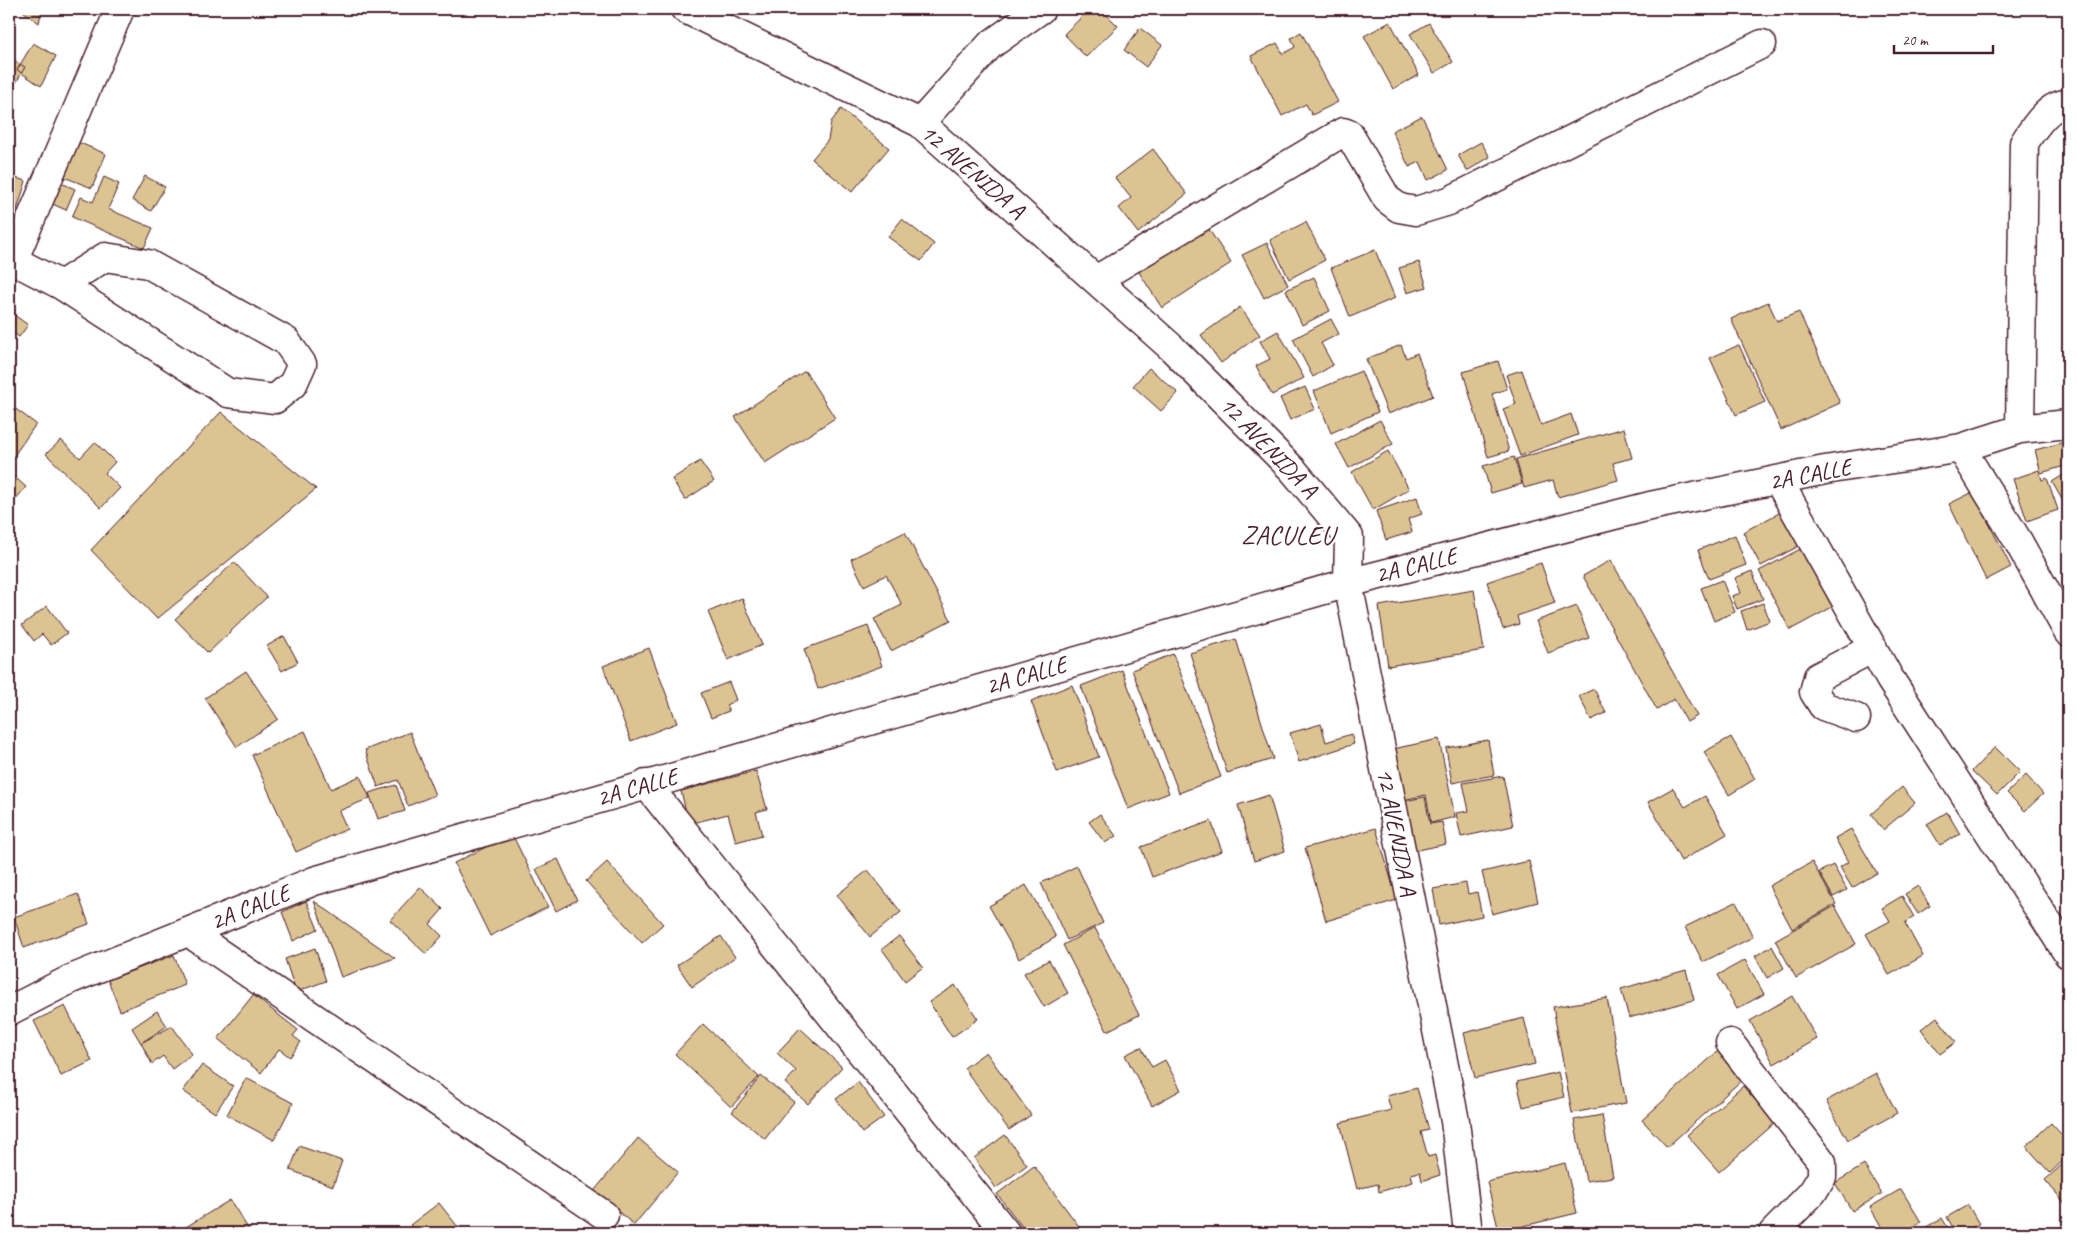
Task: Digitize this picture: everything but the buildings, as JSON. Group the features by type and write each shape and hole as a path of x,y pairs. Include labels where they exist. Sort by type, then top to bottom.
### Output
{"street":[{"path":"61,285 105,257 148,264 286,341 302,364 293,384 275,399 228,393 61,285 11,260 120,9"},
{"name":"12 AVENIDA A","path":"685,9 920,123 1173,349 1293,470 1324,504 1349,537 1348,583 1455,1121 1468,1233"},
{"path":"920,123 990,45 1041,9"},
{"path":"1096,280 1343,132 1349,134 1387,199 1399,208 1416,211 1449,201 1762,44"},
{"path":"2020,429 2024,143 2040,118 2064,104 2068,104"},
{"name":"2A CALLE","path":"9,1010 71,979 314,881 1348,583 1650,506 1825,470 1961,448 2020,429 2068,424"},
{"path":"1961,448 2018,541 2068,632"},
{"path":"1778,480 1890,679 2068,954"},
{"path":"1856,718 1823,706 1814,692 1818,677 1873,648"},
{"path":"646,784 1006,1233"},
{"path":"188,932 604,1215"},
{"path":"1730,1043 1822,1162 1822,1177 1812,1193 1773,1233"}],"district":[{"name":"ZACULEU","path":"1288,535"}]}
